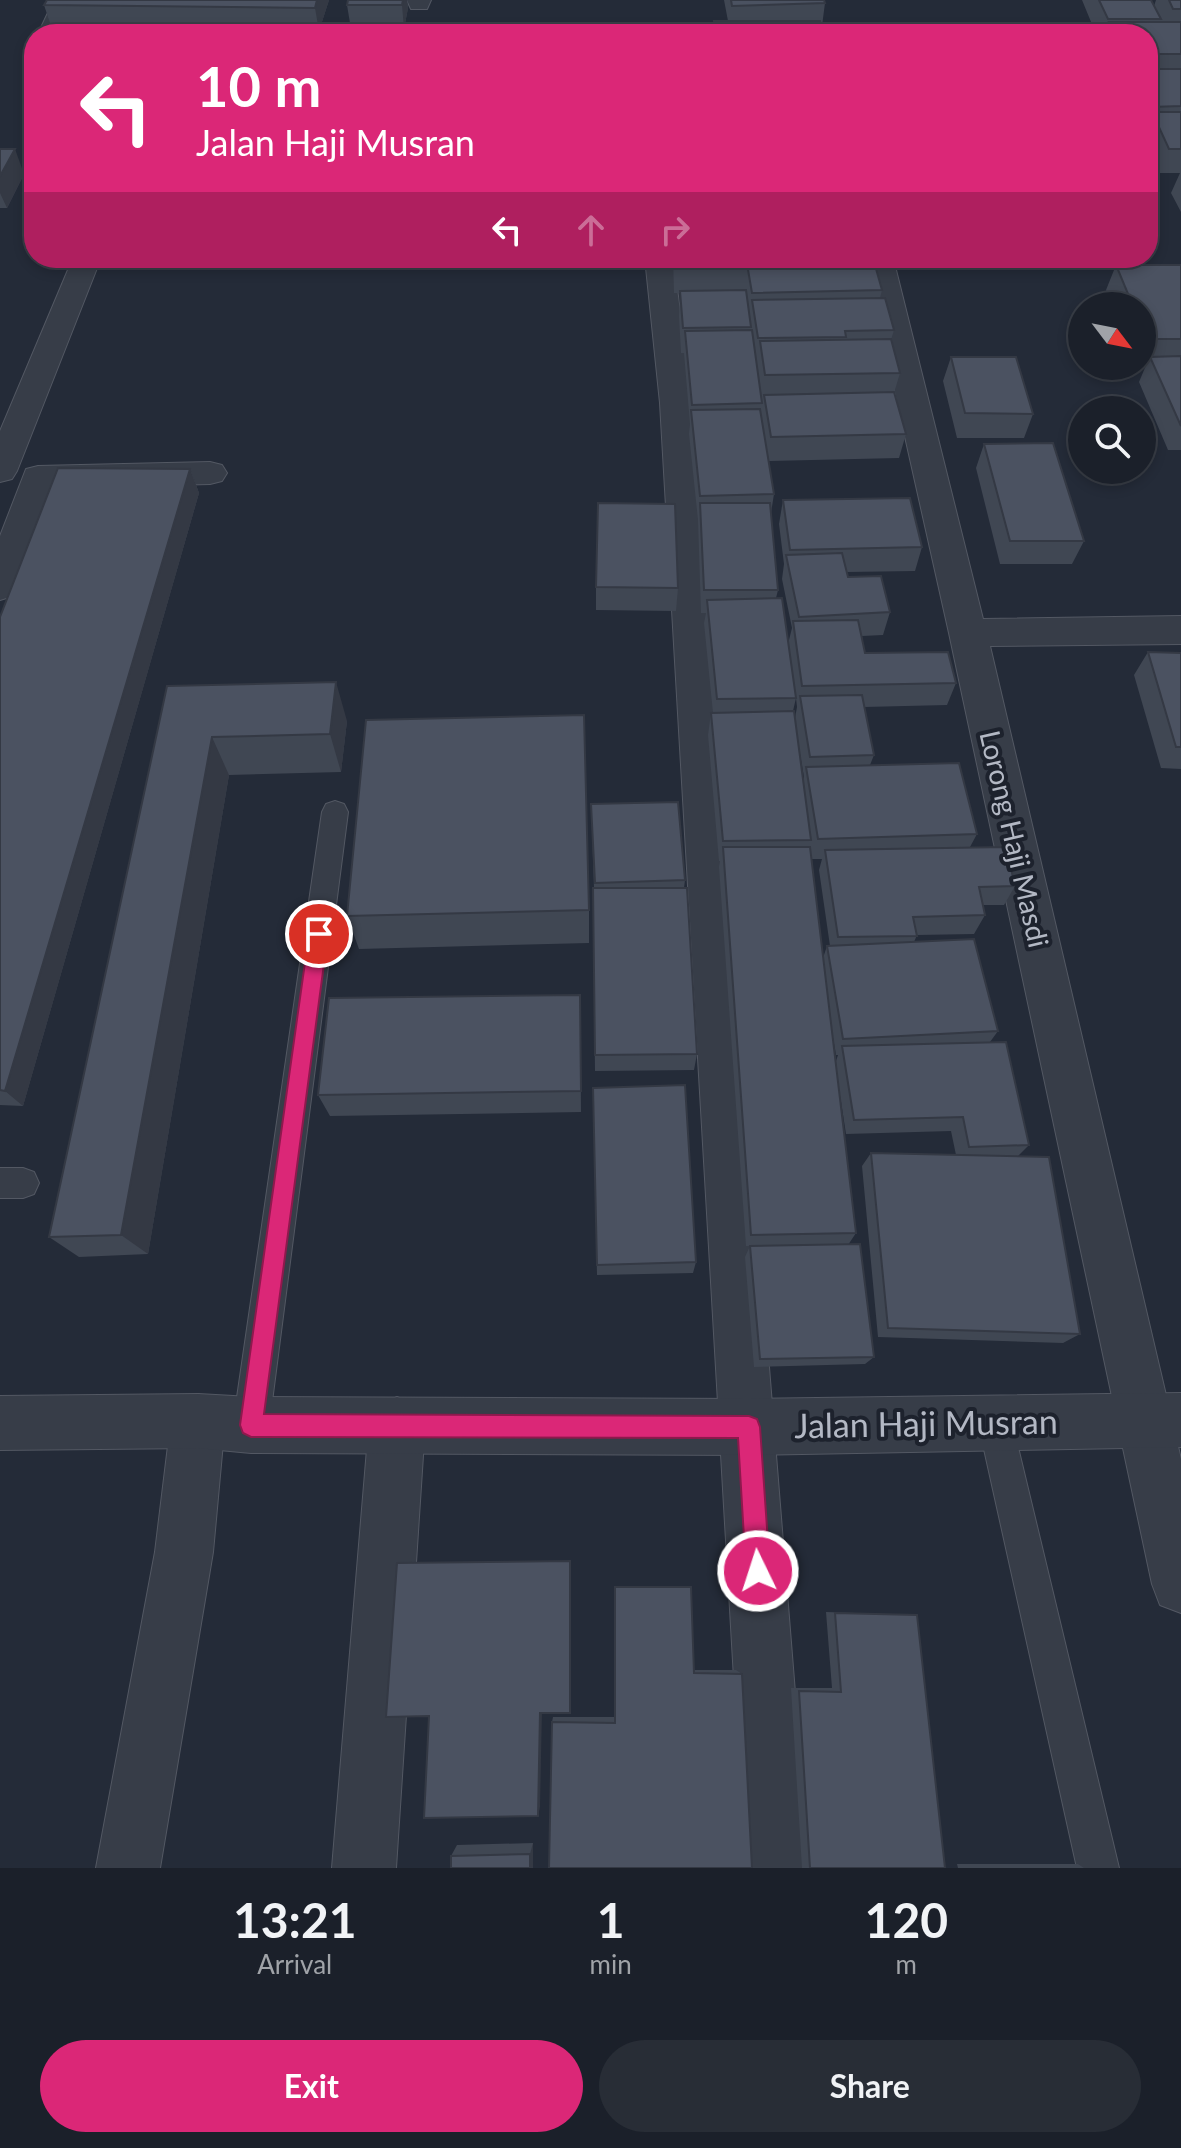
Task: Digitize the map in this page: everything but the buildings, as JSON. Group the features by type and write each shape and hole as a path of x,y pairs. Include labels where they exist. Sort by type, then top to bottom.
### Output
{"street":[{"path":"55,24 66,0"},
{"path":"0,471 83,268"},
{"path":"660,268 676,403 777,1868"},
{"name":"Lorong Haji Masdi","path":"881,268 1162,1420 1181,1584"},
{"path":"0,587 38,477 210,473"},
{"path":"968,633 1181,630"},
{"name":"Jalan Haji Musran","path":"0,1423 197,1443 251,1425 749,1427 1162,1420"},
{"path":"364,1868 397,1425"},
{"path":"128,1868 184,1552 197,1443"}],"lane":[{"path":"251,1425 335,812"},
{"path":"995,1422 1098,1868"}],"route":[{"path":"319,934 251,1425 749,1427 758,1571"}]}
